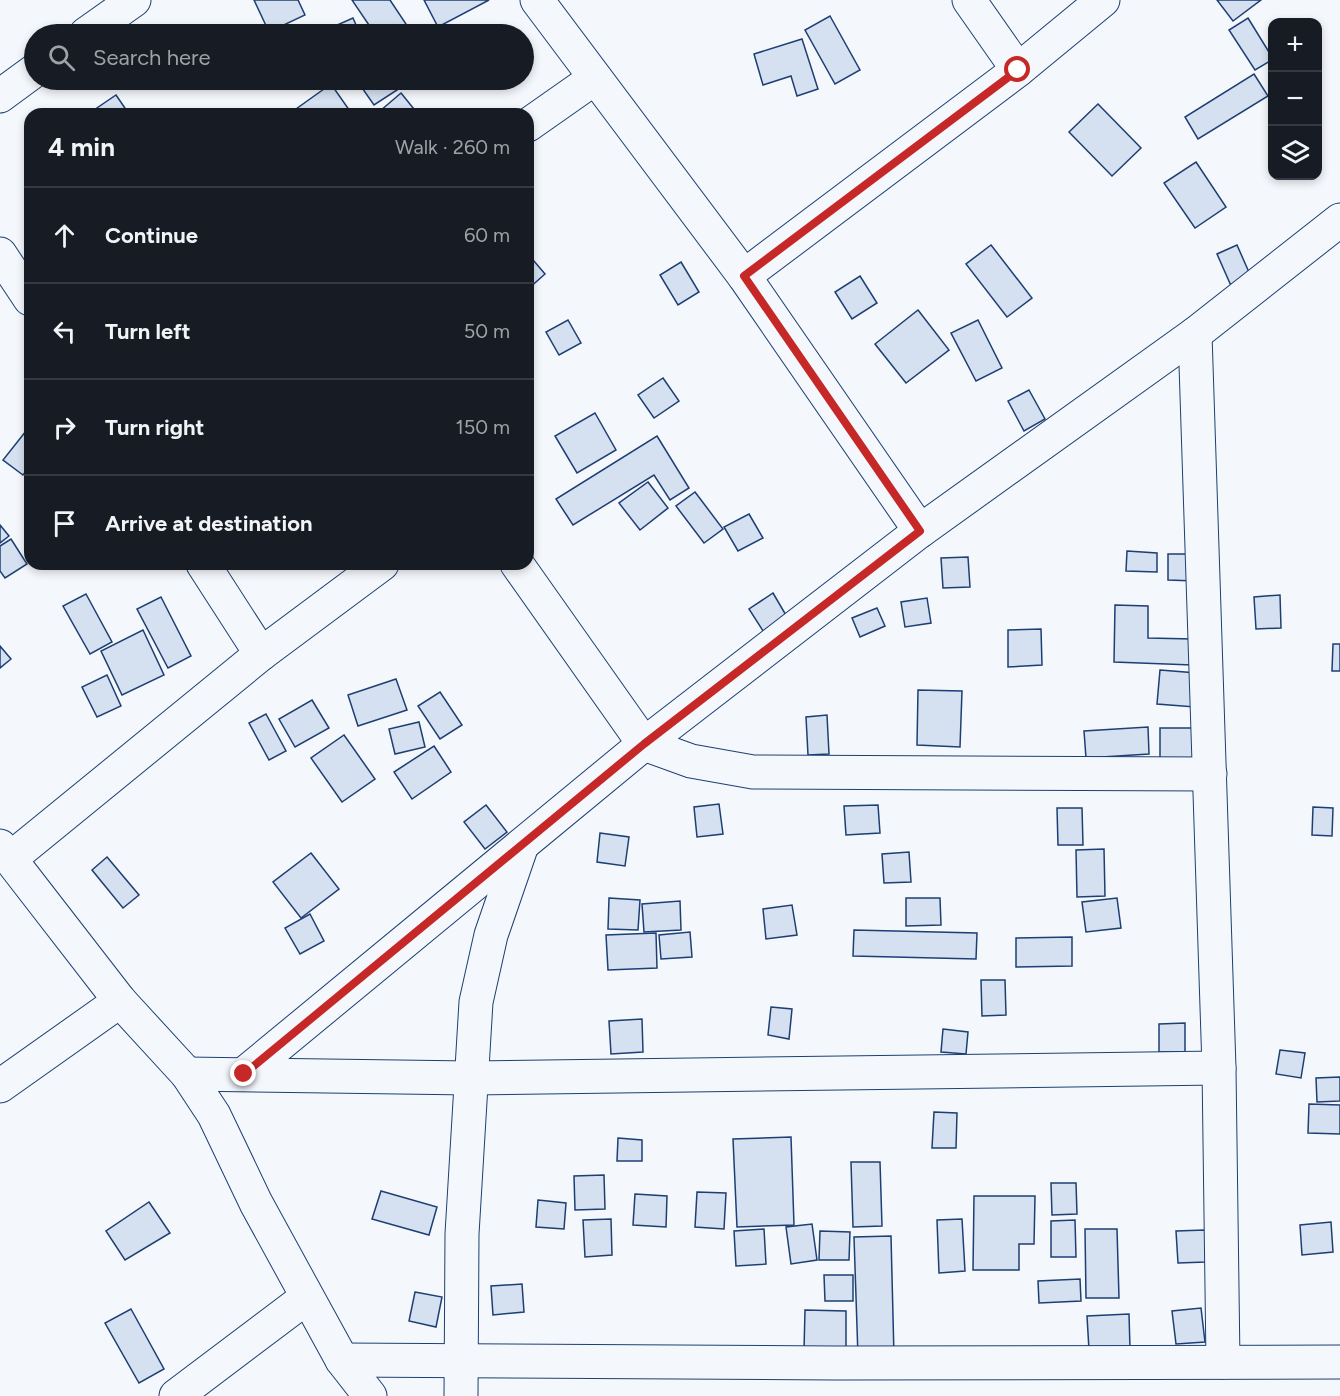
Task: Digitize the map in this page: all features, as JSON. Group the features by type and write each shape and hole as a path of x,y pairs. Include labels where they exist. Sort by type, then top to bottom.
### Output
{"street":[{"path":"100,24 134,0"},
{"path":"537,0 744,276 920,531"},
{"path":"969,0 1018,70"},
{"path":"744,276 1018,70 1103,0"},
{"path":"0,96 24,78"},
{"path":"534,121 595,78"},
{"path":"244,1074 644,744 920,531 1195,334 1340,220"},
{"path":"0,254 24,290"},
{"path":"1195,334 1219,1068 1223,1362"},
{"path":"207,570 261,654"},
{"path":"370,1396 342,1360 306,1298 256,1203 214,1115 187,1074 120,1001 5,852 261,654 374,570"},
{"path":"521,570 644,744 691,761 753,772 1210,774"},
{"path":"461,1396 462,1234 476,1002 491,935 522,845"},
{"path":"0,1086 120,1001"},
{"path":"187,1074 471,1078 1219,1068"},
{"path":"176,1396 306,1298"},
{"path":"342,1360 1340,1362"}],"building":[{"path":"254,0 298,0 305,15 286,24 265,24"},
{"path":"352,0 390,0 406,24 368,24"},
{"path":"424,0 489,0 444,24 436,24"},
{"path":"1217,0 1261,0 1233,21"},
{"path":"830,16 860,70 835,84 805,30"},
{"path":"353,18 356,24 340,24"},
{"path":"1248,18 1268,50 1268,62 1255,70 1229,30"},
{"path":"802,39 818,89 797,96 791,76 763,85 754,54"},
{"path":"1254,74 1268,96 1198,139 1185,117"},
{"path":"323,90 335,90 348,108 297,108"},
{"path":"364,90 397,90 374,105"},
{"path":"401,93 413,108 384,108"},
{"path":"116,95 125,108 97,108"},
{"path":"1098,104 1141,148 1112,176 1069,132"},
{"path":"1196,162 1226,207 1195,228 1164,183"},
{"path":"991,245 1032,298 1007,317 966,264"},
{"path":"1237,245 1252,279 1232,288 1217,254"},
{"path":"534,261 545,274 534,284"},
{"path":"681,262 699,292 678,305 660,275"},
{"path":"860,276 877,303 852,319 835,292"},
{"path":"918,310 949,350 906,383 875,344"},
{"path":"568,320 581,343 559,355 546,332"},
{"path":"978,320 1002,368 976,381 951,333"},
{"path":"663,378 679,401 654,418 638,395"},
{"path":"1029,390 1045,419 1024,431 1008,401"},
{"path":"595,413 616,450 577,473 555,436"},
{"path":"24,434 23,475 3,460"},
{"path":"657,436 689,488 670,500 654,475 573,525 556,499"},
{"path":"648,482 668,508 640,530 619,503"},
{"path":"695,492 723,529 704,543 676,506"},
{"path":"749,514 763,538 738,551 724,527"},
{"path":"0,525 9,536 0,543"},
{"path":"11,539 24,559 24,566 5,578 0,571 0,546"},
{"path":"1127,551 1157,553 1157,572 1126,571"},
{"path":"1168,554 1195,554 1195,581 1168,580"},
{"path":"968,557 970,587 943,588 941,558"},
{"path":"773,593 790,622 767,637 749,609"},
{"path":"86,594 112,642 90,654 63,606"},
{"path":"1280,595 1281,628 1256,629 1254,597"},
{"path":"161,597 191,656 168,668 137,609"},
{"path":"927,598 931,623 905,627 901,602"},
{"path":"1115,605 1148,606 1148,638 1193,639 1192,665 1114,662"},
{"path":"877,608 885,626 860,637 852,618"},
{"path":"1041,629 1042,665 1008,667 1008,630"},
{"path":"143,630 164,675 122,695 101,651"},
{"path":"1333,644 1340,644 1340,671 1332,671"},
{"path":"0,646 11,659 0,668"},
{"path":"1160,670 1197,673 1195,707 1157,704"},
{"path":"107,675 121,706 97,717 82,687"},
{"path":"396,679 407,710 358,726 348,695"},
{"path":"918,690 962,691 960,747 917,745"},
{"path":"440,692 462,725 440,739 418,706"},
{"path":"312,700 329,728 295,747 279,719"},
{"path":"266,714 286,751 269,760 249,723"},
{"path":"827,715 829,754 808,755 806,717"},
{"path":"419,722 425,747 395,754 389,729"},
{"path":"1148,727 1149,754 1086,758 1084,731"},
{"path":"1160,728 1197,728 1198,761 1160,762"},
{"path":"344,735 375,779 342,802 311,758"},
{"path":"434,746 451,772 412,799 394,772"},
{"path":"719,804 723,834 697,837 694,807"},
{"path":"486,805 507,832 485,849 464,822"},
{"path":"878,805 880,833 846,835 844,806"},
{"path":"1313,807 1333,808 1332,836 1312,835"},
{"path":"1057,808 1082,808 1083,845 1058,845"},
{"path":"600,833 629,837 625,866 597,862"},
{"path":"1104,849 1105,896 1077,897 1076,850"},
{"path":"909,852 911,882 884,883 882,854"},
{"path":"311,853 339,889 301,918 273,882"},
{"path":"107,857 139,895 123,908 92,870"},
{"path":"609,898 640,900 638,930 608,929"},
{"path":"906,898 940,898 941,925 906,926"},
{"path":"1117,898 1121,928 1086,932 1082,902"},
{"path":"680,901 681,930 644,932 642,904"},
{"path":"792,905 797,935 766,939 763,909"},
{"path":"310,914 324,941 300,954 285,928"},
{"path":"854,930 977,933 976,959 853,956"},
{"path":"690,932 692,957 661,959 659,935"},
{"path":"656,933 657,968 608,970 606,935"},
{"path":"1072,937 1072,966 1016,967 1016,938"},
{"path":"981,980 1005,980 1006,1015 982,1016"},
{"path":"771,1007 792,1009 789,1039 768,1035"},
{"path":"642,1019 643,1052 611,1054 609,1021"},
{"path":"1185,1023 1185,1052 1159,1052 1159,1024"},
{"path":"943,1029 968,1032 966,1054 941,1052"},
{"path":"1280,1050 1305,1053 1301,1078 1276,1074"},
{"path":"1340,1077 1340,1101 1317,1102 1316,1078"},
{"path":"1309,1104 1340,1105 1340,1134 1308,1133"},
{"path":"934,1112 957,1113 956,1148 932,1148"},
{"path":"791,1137 794,1225 737,1227 733,1139"},
{"path":"618,1138 642,1140 642,1161 617,1161"},
{"path":"851,1162 880,1162 882,1226 853,1227"},
{"path":"604,1175 605,1209 575,1210 574,1176"},
{"path":"1051,1183 1076,1183 1077,1214 1052,1215"},
{"path":"381,1191 437,1207 429,1235 372,1219"},
{"path":"697,1192 726,1193 724,1229 695,1227"},
{"path":"635,1194 667,1196 666,1227 633,1225"},
{"path":"974,1196 1035,1196 1034,1244 1019,1244 1019,1270 973,1270"},
{"path":"538,1200 566,1203 564,1229 536,1227"},
{"path":"149,1202 170,1233 125,1260 106,1231"},
{"path":"611,1219 612,1255 585,1257 583,1220"},
{"path":"962,1219 965,1271 939,1273 937,1220"},
{"path":"1075,1220 1076,1257 1051,1257 1051,1221"},
{"path":"1331,1222 1333,1252 1302,1255 1300,1225"},
{"path":"812,1224 817,1260 791,1264 786,1227"},
{"path":"764,1229 766,1264 736,1266 734,1231"},
{"path":"1085,1229 1117,1229 1119,1298 1086,1298"},
{"path":"1205,1230 1206,1262 1178,1263 1176,1231"},
{"path":"820,1231 850,1232 849,1260 819,1260"},
{"path":"891,1236 894,1356 858,1357 854,1237"},
{"path":"824,1275 853,1275 853,1301 825,1301"},
{"path":"1080,1279 1081,1301 1039,1303 1038,1281"},
{"path":"522,1284 524,1312 493,1315 491,1286"},
{"path":"415,1292 442,1297 436,1327 409,1321"},
{"path":"1201,1308 1205,1342 1176,1344 1172,1311"},
{"path":"131,1309 164,1369 139,1383 105,1323"},
{"path":"805,1310 846,1311 846,1352 804,1351"},
{"path":"1129,1314 1130,1348 1089,1350 1087,1316"}],"route":[{"path":"244,1074 644,744 920,531 744,276 1018,70"}]}
